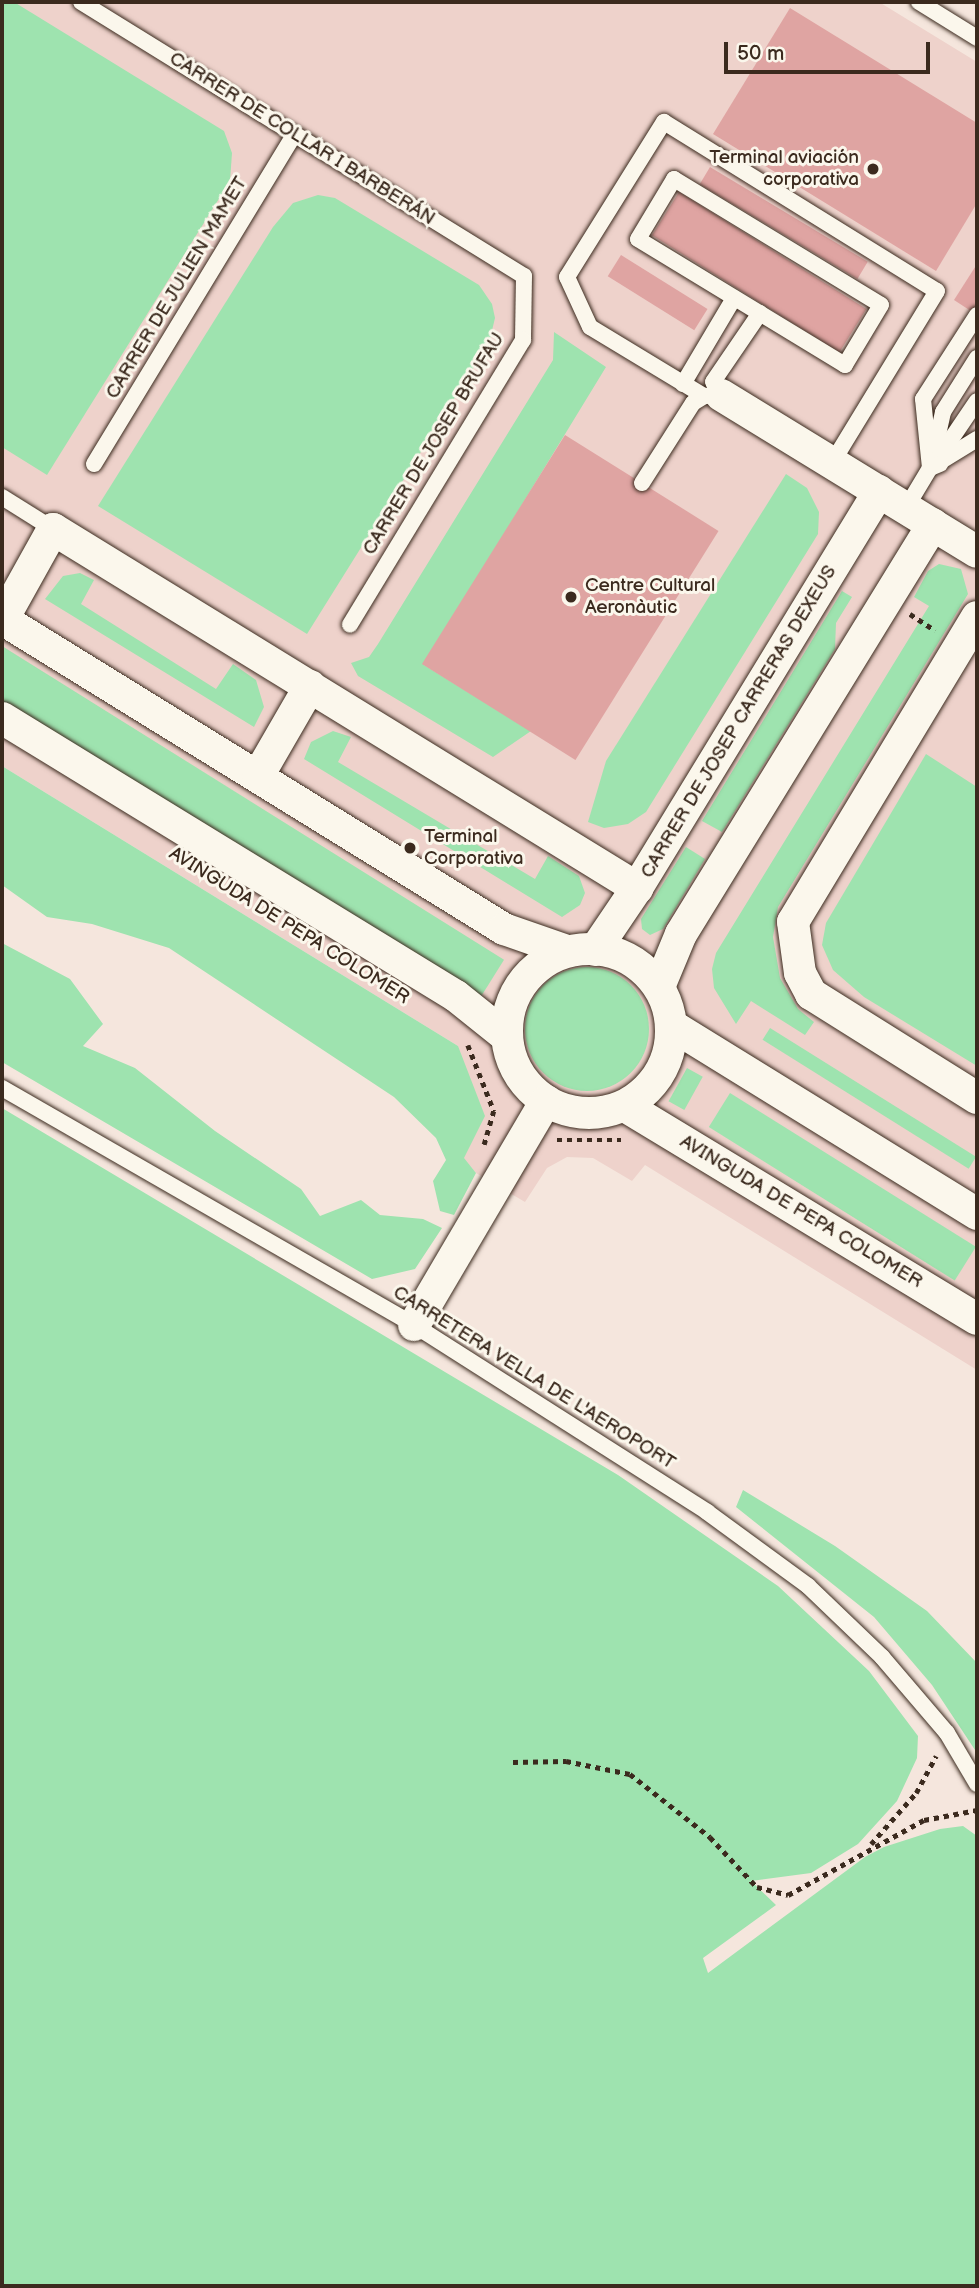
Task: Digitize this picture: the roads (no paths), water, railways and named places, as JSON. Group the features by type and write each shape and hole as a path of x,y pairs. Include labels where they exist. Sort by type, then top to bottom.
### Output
{"street":[{"path":"712,396 832,463 977,552"},
{"name":"CARRER DE JOSEP CARRERAS DEXEUS","path":"581,951 637,888 879,491"},
{"path":"659,987 681,934 919,516"},
{"path":"581,951 546,960 520,985 509,1009 506,1036 519,1075 546,1101 574,1112 608,1112 625,1106 649,1088 665,1065 671,1025 659,987 633,961 581,951 505,929 2,619 53,528 637,888"},
{"path":"977,617 799,908 793,932 800,973 811,994 977,1098"},
{"path":"258,776 310,686"},
{"name":"AVINGUDA DE PEPA COLOMER","path":"2,718 456,996 506,1036"},
{"path":"671,1025 977,1214"},
{"path":"414,1325 546,1101"},
{"name":"AVINGUDA DE PEPA COLOMER","path":"625,1106 977,1319"}],"lane":[{"name":"CARRER DE COLLAR I BARBERÁN","path":"81,2 524,276"},
{"path":"919,2 977,38"},
{"path":"712,396 683,384 590,327 567,277 664,121 937,291 832,463"},
{"name":"CARRER DE JULIEN MAMET","path":"94,464 295,135"},
{"path":"674,179 881,305 845,365 760,313 638,239 674,179"},
{"name":"CARRER DE JOSEP BRUFAU","path":"350,624 523,340 524,276"},
{"path":"683,384 734,298"},
{"path":"712,396 713,383 760,313"},
{"path":"930,468 923,399 977,315"},
{"path":"919,516 943,412 977,358"},
{"path":"642,483 693,403 712,396"},
{"path":"930,468 977,401"},
{"path":"930,468 977,439"},
{"path":"930,468 977,451"},
{"path":"2,497 53,528"},
{"name":"CARRETERA VELLA DE L'AEROPORT","path":"2,1088 414,1325 707,1513 808,1586 882,1657 947,1733 977,1784"}],"place":[{"name":"Terminal aviación corporativa","path":"873,169"},
{"name":"Centre Cultural Aeronàutic","path":"571,597"},
{"name":"Terminal Corporativa","path":"410,848"}]}
